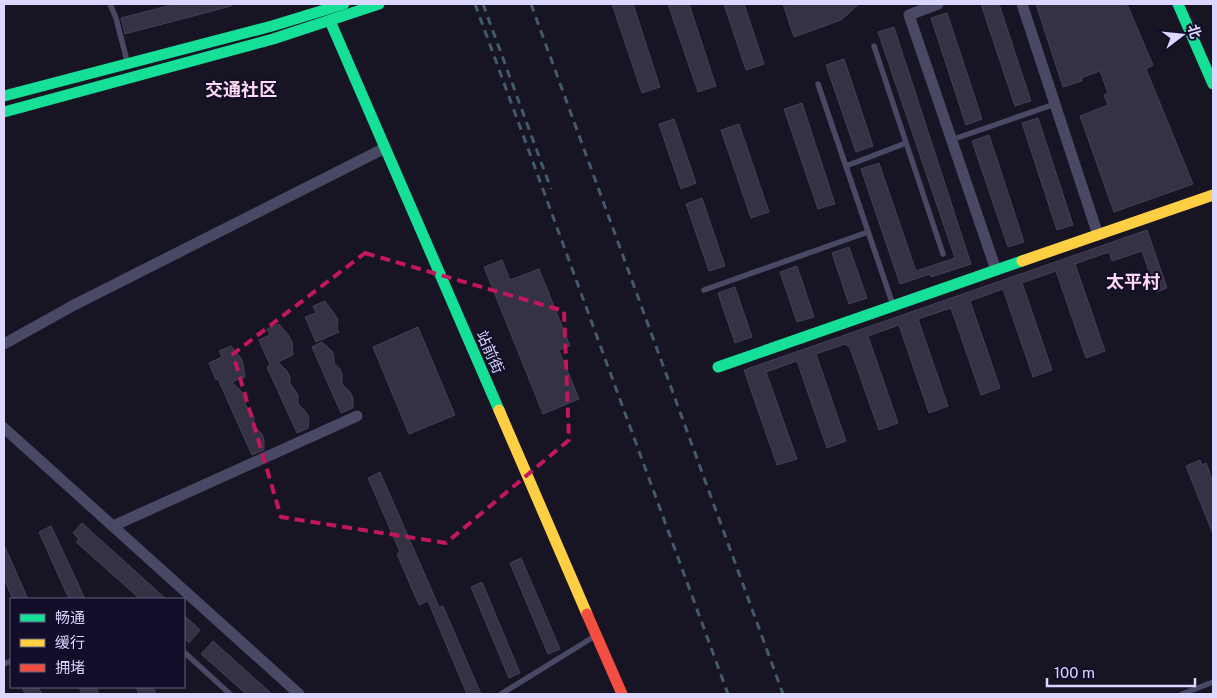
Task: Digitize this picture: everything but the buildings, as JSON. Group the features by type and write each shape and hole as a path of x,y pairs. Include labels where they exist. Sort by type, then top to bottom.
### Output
{"street":[{"path":"4,96 272,26 344,4"},
{"path":"4,112 273,39 379,4"},
{"path":"938,4 909,15 996,270"},
{"path":"1022,4 1098,235"},
{"path":"1178,4 1213,84"},
{"name":"站前街","path":"330,21 622,694"},
{"path":"4,344 83,301 385,148"},
{"path":"718,367 1213,195"},
{"path":"113,526 358,416"},
{"path":"4,428 300,694"}],"lane":[{"path":"110,4 116,18 128,63"},
{"path":"874,46 943,254"},
{"path":"818,84 894,306"},
{"path":"951,140 1055,104"},
{"path":"846,166 906,143"},
{"path":"704,290 868,232"},
{"path":"501,694 597,635"},
{"path":"185,653 230,694"},
{"path":"1182,694 1213,682"}],"highlighted area":[{"path":"365,253 564,311 569,440 446,543 281,517 233,354"}],"railway":[{"path":"475,4 728,694"},
{"path":"483,4 551,189"},
{"path":"531,4 783,694"}],"traffic: fast":[{"path":"4,96 272,26 344,4"},
{"path":"4,112 273,39 379,4"},
{"path":"1178,4 1213,84"},
{"path":"330,21 499,410"},
{"path":"718,367 1022,261"}],"traffic: slow":[{"path":"1022,261 1213,195"},
{"path":"499,410 587,614"}],"traffic: jam":[{"path":"587,614 622,694"}],"district":[{"name":"交通社区","path":"241,90"},
{"name":"太平村","path":"1133,282"}]}
